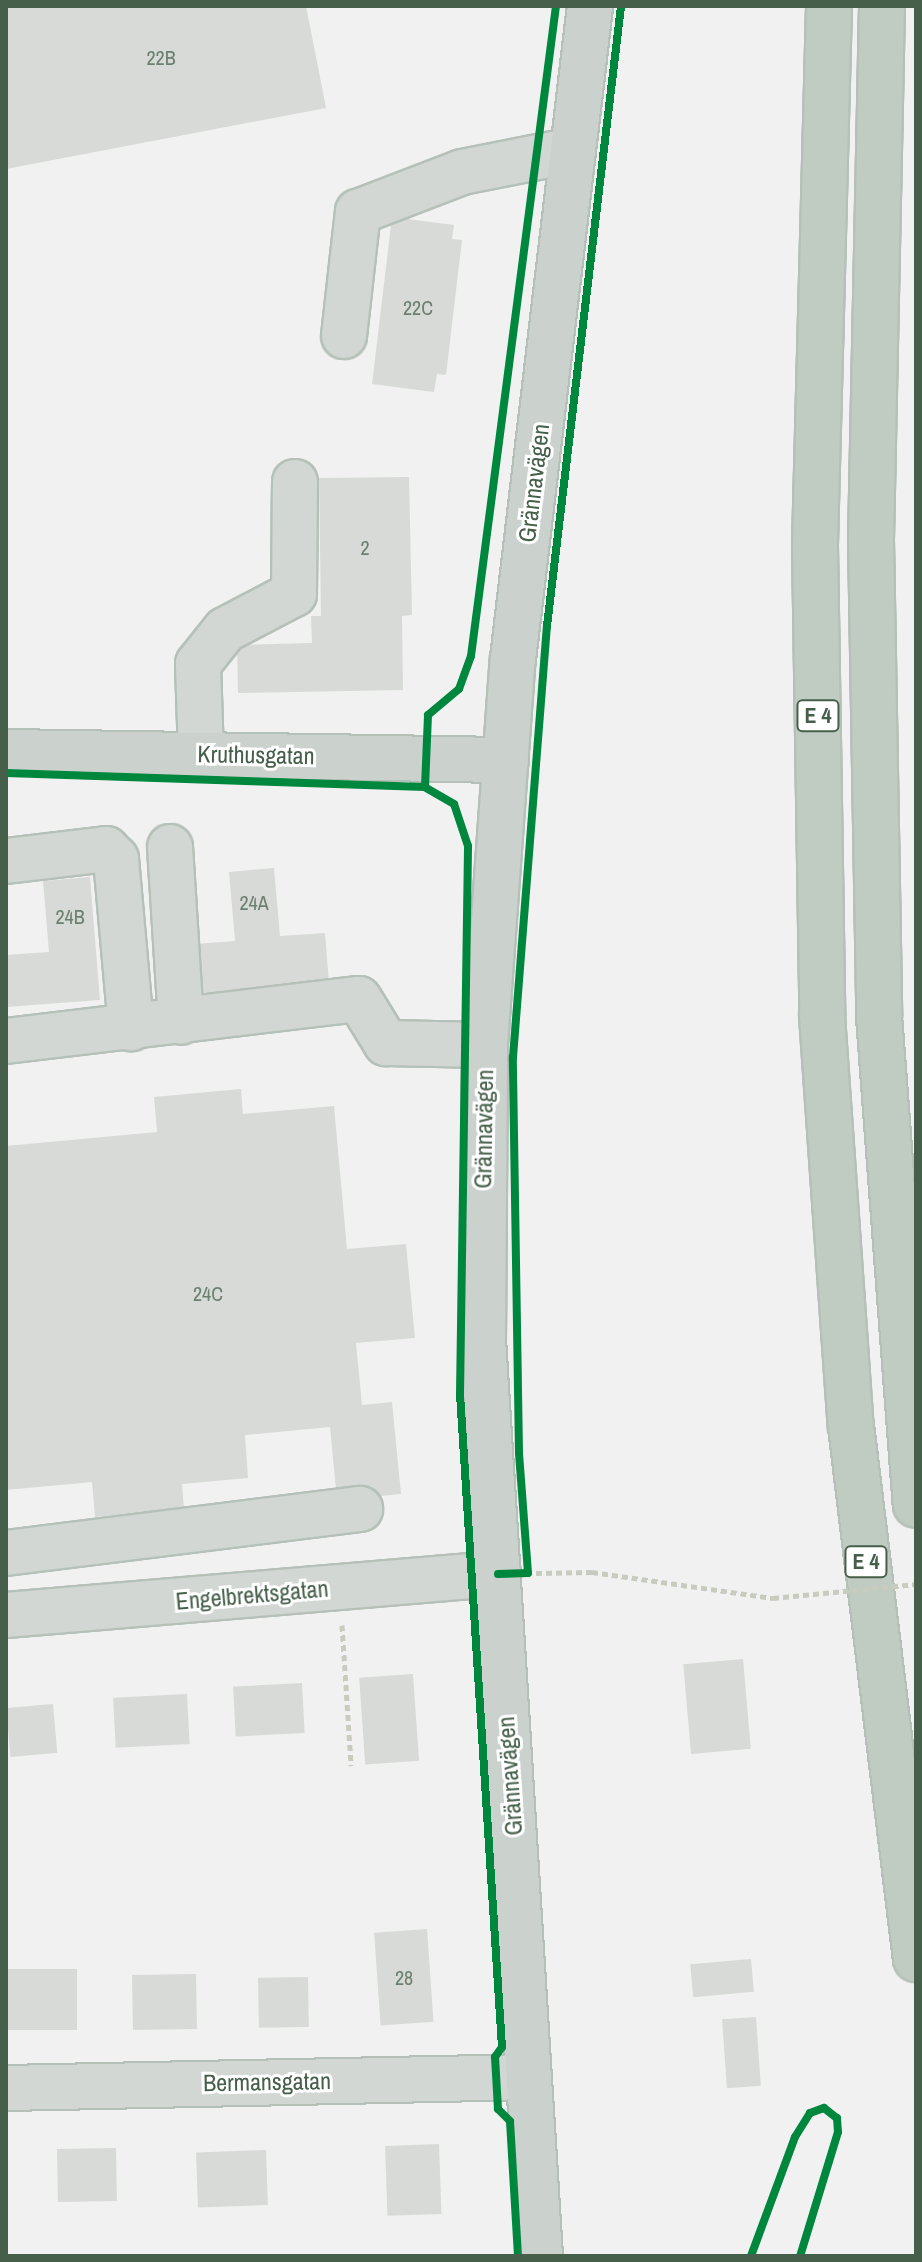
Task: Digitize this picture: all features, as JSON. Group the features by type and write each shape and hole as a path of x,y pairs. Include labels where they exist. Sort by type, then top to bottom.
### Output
{"highway":[{"name":"E 4","path":"829,6 815,546 822,1016 851,1426 916,1959"},
{"name":"E 4","path":"882,6 871,540 878,1001 916,1505"}],"main road":[{"name":"Grännavägen","path":"540,2256 529,2077 513,1573 483,1341 485,1045 506,760 590,6"},
{"name":"Kruthusgatan","path":"6,752 506,760"}],"street":[{"path":"344,336 358,212 462,172 573,150"},
{"path":"201,755 198,664 225,630 294,594 295,482"},
{"path":"170,847 181,1022"},
{"path":"6,861 106,849 116,859 131,1028"},
{"path":"6,1041 359,999 386,1043 485,1045"},
{"path":"6,1553 360,1509"},
{"name":"Engelbrektsgatan","path":"6,1615 513,1573"},
{"name":"Bermansgatan","path":"6,2088 529,2077"}],"path":[{"path":"513,1573 592,1572 773,1598 916,1584"},
{"path":"339,1588 351,1766"}],"building":[{"path":"6,6 306,6 326,108 6,169"},
{"path":"392,217 454,225 452,239 462,240 446,375 437,374 434,392 372,384"},
{"path":"409,477 412,615 402,616 403,690 238,693 237,645 312,643 311,616 321,616 319,478"},
{"path":"274,868 280,936 325,933 329,983 186,994 182,945 235,941 229,872"},
{"path":"90,877 100,1000 6,1007 6,955 49,952 43,881"},
{"path":"241,1089 243,1114 334,1106 347,1249 406,1244 415,1338 356,1343 362,1405 392,1402 401,1494 337,1500 330,1427 245,1435 248,1478 182,1484 184,1509 95,1517 92,1482 6,1490 6,1146 157,1132 154,1097"},
{"path":"743,1659 751,1749 691,1754 683,1664"},
{"path":"413,1674 419,1761 365,1765 359,1678"},
{"path":"302,1683 305,1733 236,1737 233,1687"},
{"path":"187,1694 190,1744 116,1748 113,1698"},
{"path":"53,1704 57,1753 10,1757 6,1708"},
{"path":"427,1929 433,2022 381,2025 374,1933"},
{"path":"751,1959 754,1992 693,1997 690,1964"},
{"path":"6,1969 77,1969 77,2030 6,2030"},
{"path":"196,1974 197,2029 133,2030 132,1975"},
{"path":"308,1977 309,2027 259,2028 258,1978"},
{"path":"756,2017 761,2086 727,2088 722,2019"},
{"path":"439,2144 441,2214 387,2216 385,2146"},
{"path":"116,2148 117,2201 58,2202 57,2149"},
{"path":"266,2150 268,2205 198,2207 196,2152"}],"cycle path":[{"path":"518,2256 510,2121 498,2109 495,2057 502,2047 460,1394 468,846 454,804 425,787 428,715 459,689 471,656 556,6"},
{"path":"498,1574 528,1573 519,1453 513,1057 547,626 621,6"},
{"path":"6,773 425,787"},
{"path":"751,2256 795,2137 810,2113 824,2108 837,2118 838,2132 800,2256"}]}
